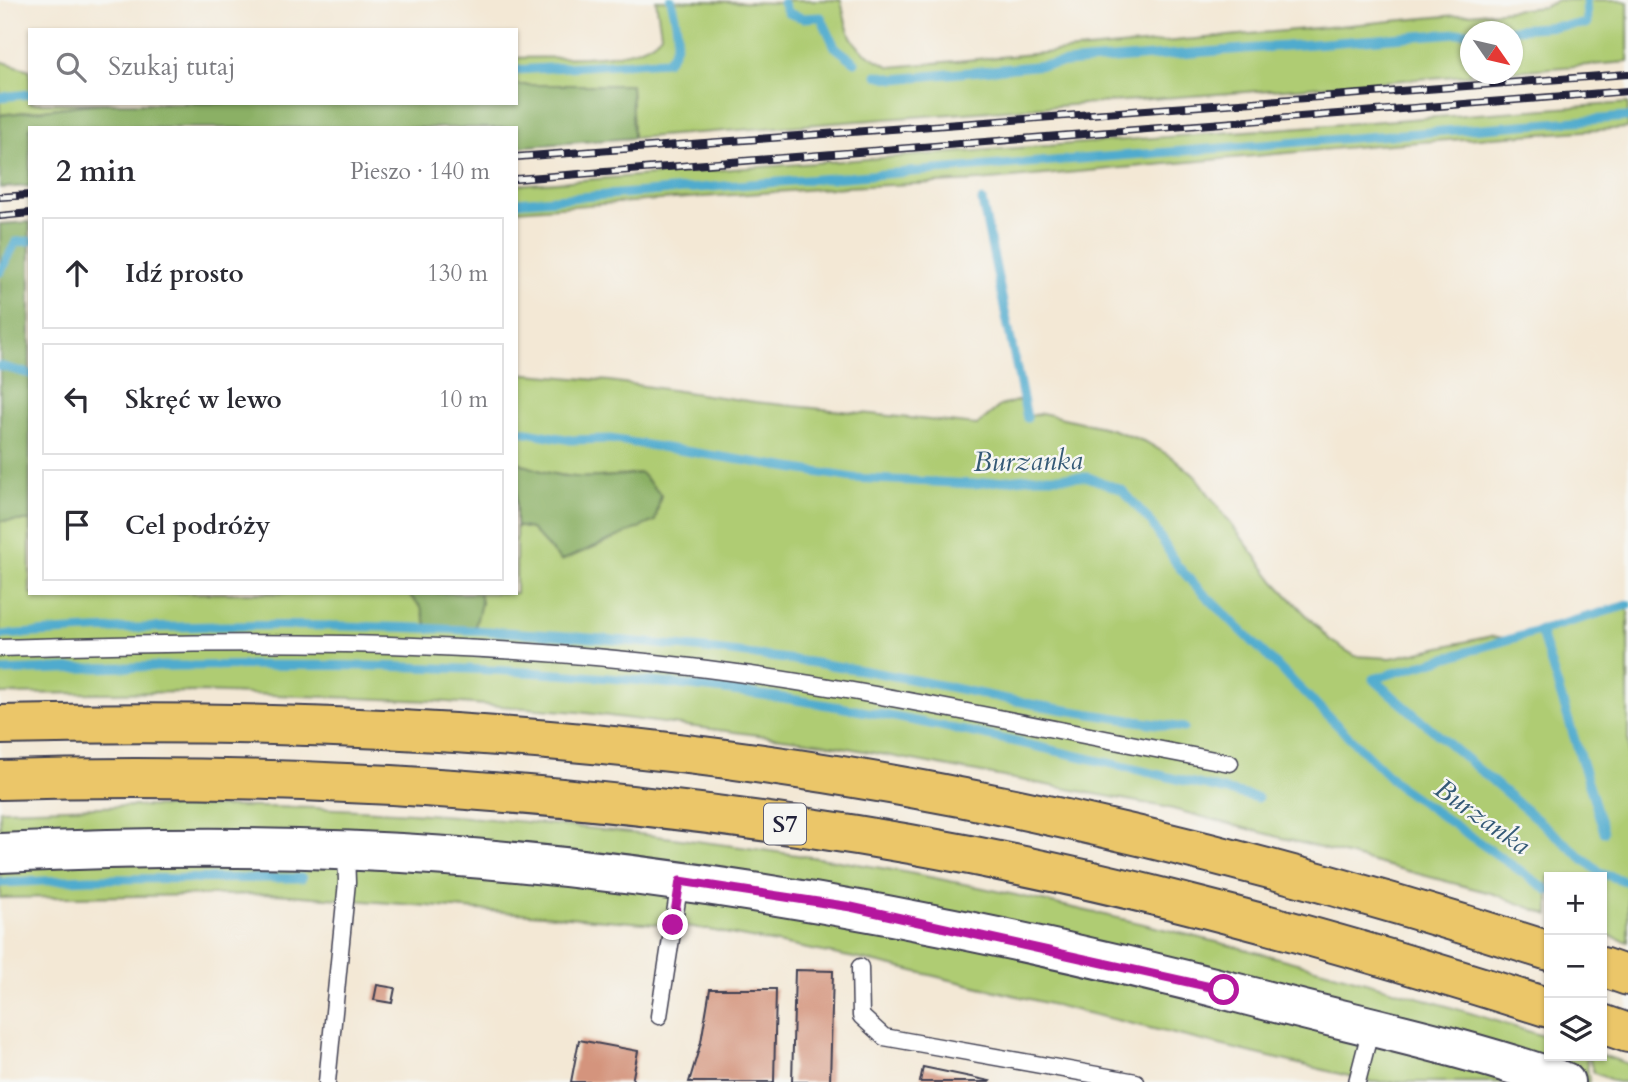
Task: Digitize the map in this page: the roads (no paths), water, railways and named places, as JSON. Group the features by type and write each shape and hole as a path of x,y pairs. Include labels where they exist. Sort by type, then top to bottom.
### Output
{"highway":[{"name":"S7","path":"0,724 223,722 375,727 584,743 766,766 993,804 1150,839 1346,889 1544,949"},
{"name":"S7","path":"0,780 209,778 370,783 574,797 808,827 981,859 1187,905 1412,966 1544,1006"},
{"path":"1607,969 1628,975"},
{"path":"1607,1026 1628,1033"}],"street":[{"path":"0,853 181,847 346,850 547,865 680,881 851,907 1164,975 1371,1028 1514,1074 1565,1082"}],"lane":[{"path":"0,648 191,641 383,645 553,654 688,666 830,686 1230,763"},
{"path":"327,1082 346,890 346,850"},
{"path":"659,1016 680,881"},
{"path":"860,967 861,1016 884,1037 1136,1082"},
{"path":"1357,1082 1371,1028"}],"waterway":[{"path":"518,70 667,61 676,47 677,39 671,0"},
{"path":"1523,29 1587,24 1586,0"},
{"path":"783,3 788,13 803,18 821,17 835,47 855,62"},
{"path":"877,75 895,79 1088,61 1460,33"},
{"path":"0,97 28,94"},
{"path":"518,202 1628,117"},
{"path":"982,201 1027,418"},
{"path":"0,272 16,242 28,241"},
{"name":"Burzanka","path":"0,366 28,373"},
{"name":"Burzanka","path":"518,430 571,440 610,439 853,478 973,484 1034,477 1088,477 1122,490 1151,522 1177,565 1192,582 1400,787 1544,888"},
{"path":"1373,679 1628,605"},
{"path":"0,635 104,629 314,626 419,628 628,641 836,666 1042,706 1184,728"},
{"path":"1540,630 1604,832"},
{"path":"0,671 197,666 396,667 495,670 692,686 790,699 908,720 1258,798"},
{"path":"1373,679 1600,873 1628,882"},
{"path":"0,883 89,879 302,878"}],"railway":[{"path":"518,157 1628,74"},
{"path":"518,179 1628,91"},
{"path":"0,197 28,195"},
{"path":"0,216 28,213"}]}
